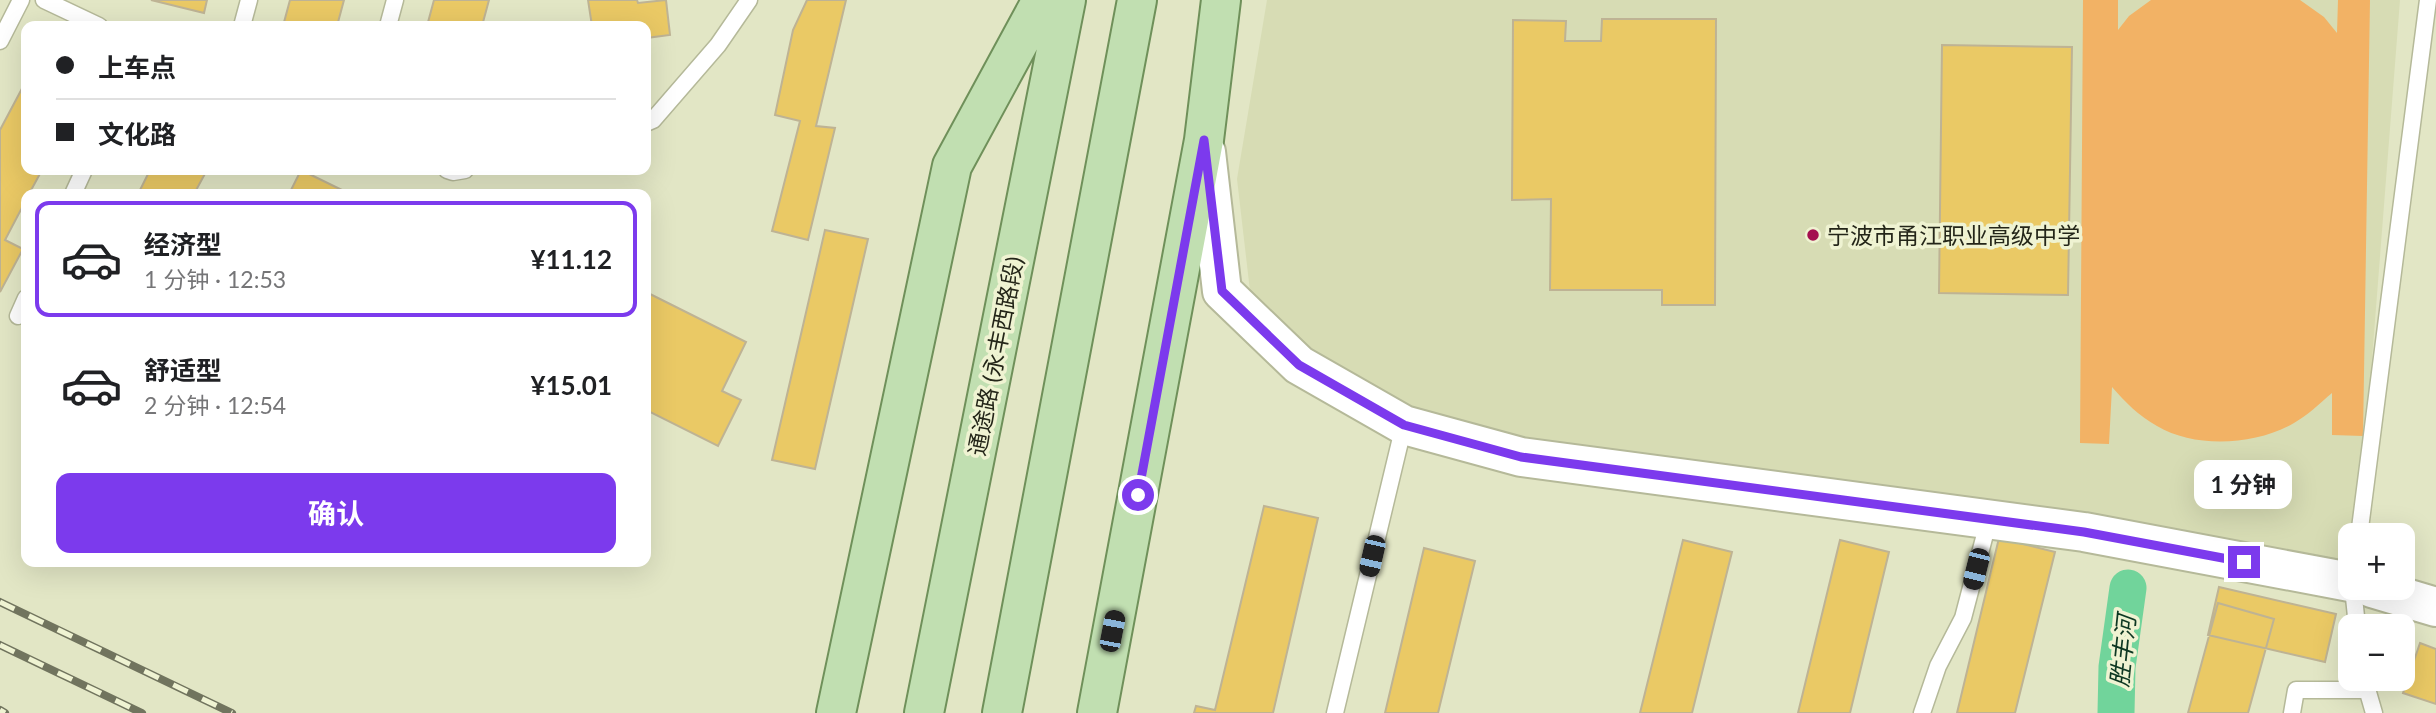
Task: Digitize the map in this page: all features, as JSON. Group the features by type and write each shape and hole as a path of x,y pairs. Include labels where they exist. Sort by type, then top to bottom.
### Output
{"main road":[{"path":"836,713 952,166 1042,0"},
{"name":"通途路 (永丰西路段)","path":"924,713 1066,0"},
{"path":"1002,713 1137,0"},
{"path":"1097,713 1204,140 1222,0"}],"street":[{"path":"1204,140 1222,291 1299,365 1404,425 1521,457 2084,532 2338,580"},
{"path":"2412,600 2436,607"}],"lane":[{"path":"0,41 22,0"},
{"path":"44,0 88,21"},
{"path":"243,21 249,0"},
{"path":"389,21 395,0"},
{"path":"651,121 718,45 749,0"},
{"path":"2361,523 2428,0"},
{"path":"2420,57 2436,61"},
{"path":"18,316 21,309"},
{"path":"1335,713 1404,425"},
{"path":"1922,713 1938,666 1963,618 1989,519"},
{"path":"2292,713 2296,690 2338,686"},
{"path":"2367,691 2374,713"}],"shaded area":[{"name":"宁波市甬江职业高级中学","path":"1267,0 2400,0 2366,436 2352,523 2338,523 2338,559 1528,439 1406,405 1309,349 1250,291 1237,179"},
{"path":"2083,0 2118,0 2118,30 2129,16 2151,0 2300,0 2324,17 2337,33 2338,0 2370,0 2363,436 2332,435 2332,393 2294,423 2279,430 2244,440 2207,441 2173,433 2157,426 2144,418 2112,387 2109,444 2080,443"}],"building":[{"path":"151,0 207,0 204,13"},
{"path":"290,0 344,0 338,21 284,21"},
{"path":"434,0 489,0 483,21 428,21"},
{"path":"588,0 637,0 638,3 666,0 670,35 651,37 651,21 591,21"},
{"path":"807,0 846,0 816,126 835,128 808,240 772,231 800,121 775,115 793,30"},
{"path":"1602,19 1716,19 1715,305 1662,305 1662,290 1550,290 1551,199 1512,200 1513,20 1566,21 1565,41 1601,41"},
{"path":"1942,45 2072,47 2068,295 1939,293"},
{"path":"21,90 21,175 39,175 32,189 21,189 21,210 5,240 21,248 21,253 0,292 0,130"},
{"path":"148,175 204,175 197,189 140,189"},
{"path":"298,175 311,175 340,189 292,189"},
{"path":"825,230 868,239 815,469 772,460"},
{"path":"651,294 746,342 722,391 741,400 718,446 651,412"},
{"path":"1264,506 1318,518 1273,713 1194,713 1196,706 1215,710"},
{"path":"1999,538 2055,552 2015,713 1957,713"},
{"path":"1683,540 1732,552 1692,713 1640,713"},
{"path":"1840,540 1889,552 1850,713 1798,713"},
{"path":"1424,548 1475,561 1438,713 1385,713"},
{"path":"2219,587 2336,614 2325,662 2208,635"},
{"path":"2218,603 2274,619 2248,713 2188,713"},
{"path":"2420,643 2436,649 2436,704 2403,693 2415,691 2415,658"}],"waterway":[{"name":"胜丰河","path":"2116,713 2117,667 2128,588"}],"railway":[{"path":"0,602 232,713"},
{"path":"0,645 142,713"},
{"path":"0,710 5,713"}],"place":[{"name":"宁波市甬江职业高级中学","path":"1813,235"}],"route":[{"path":"1138,495 1204,140 1222,291 1299,365 1404,425 1521,457 2084,532 2244,562"}]}
